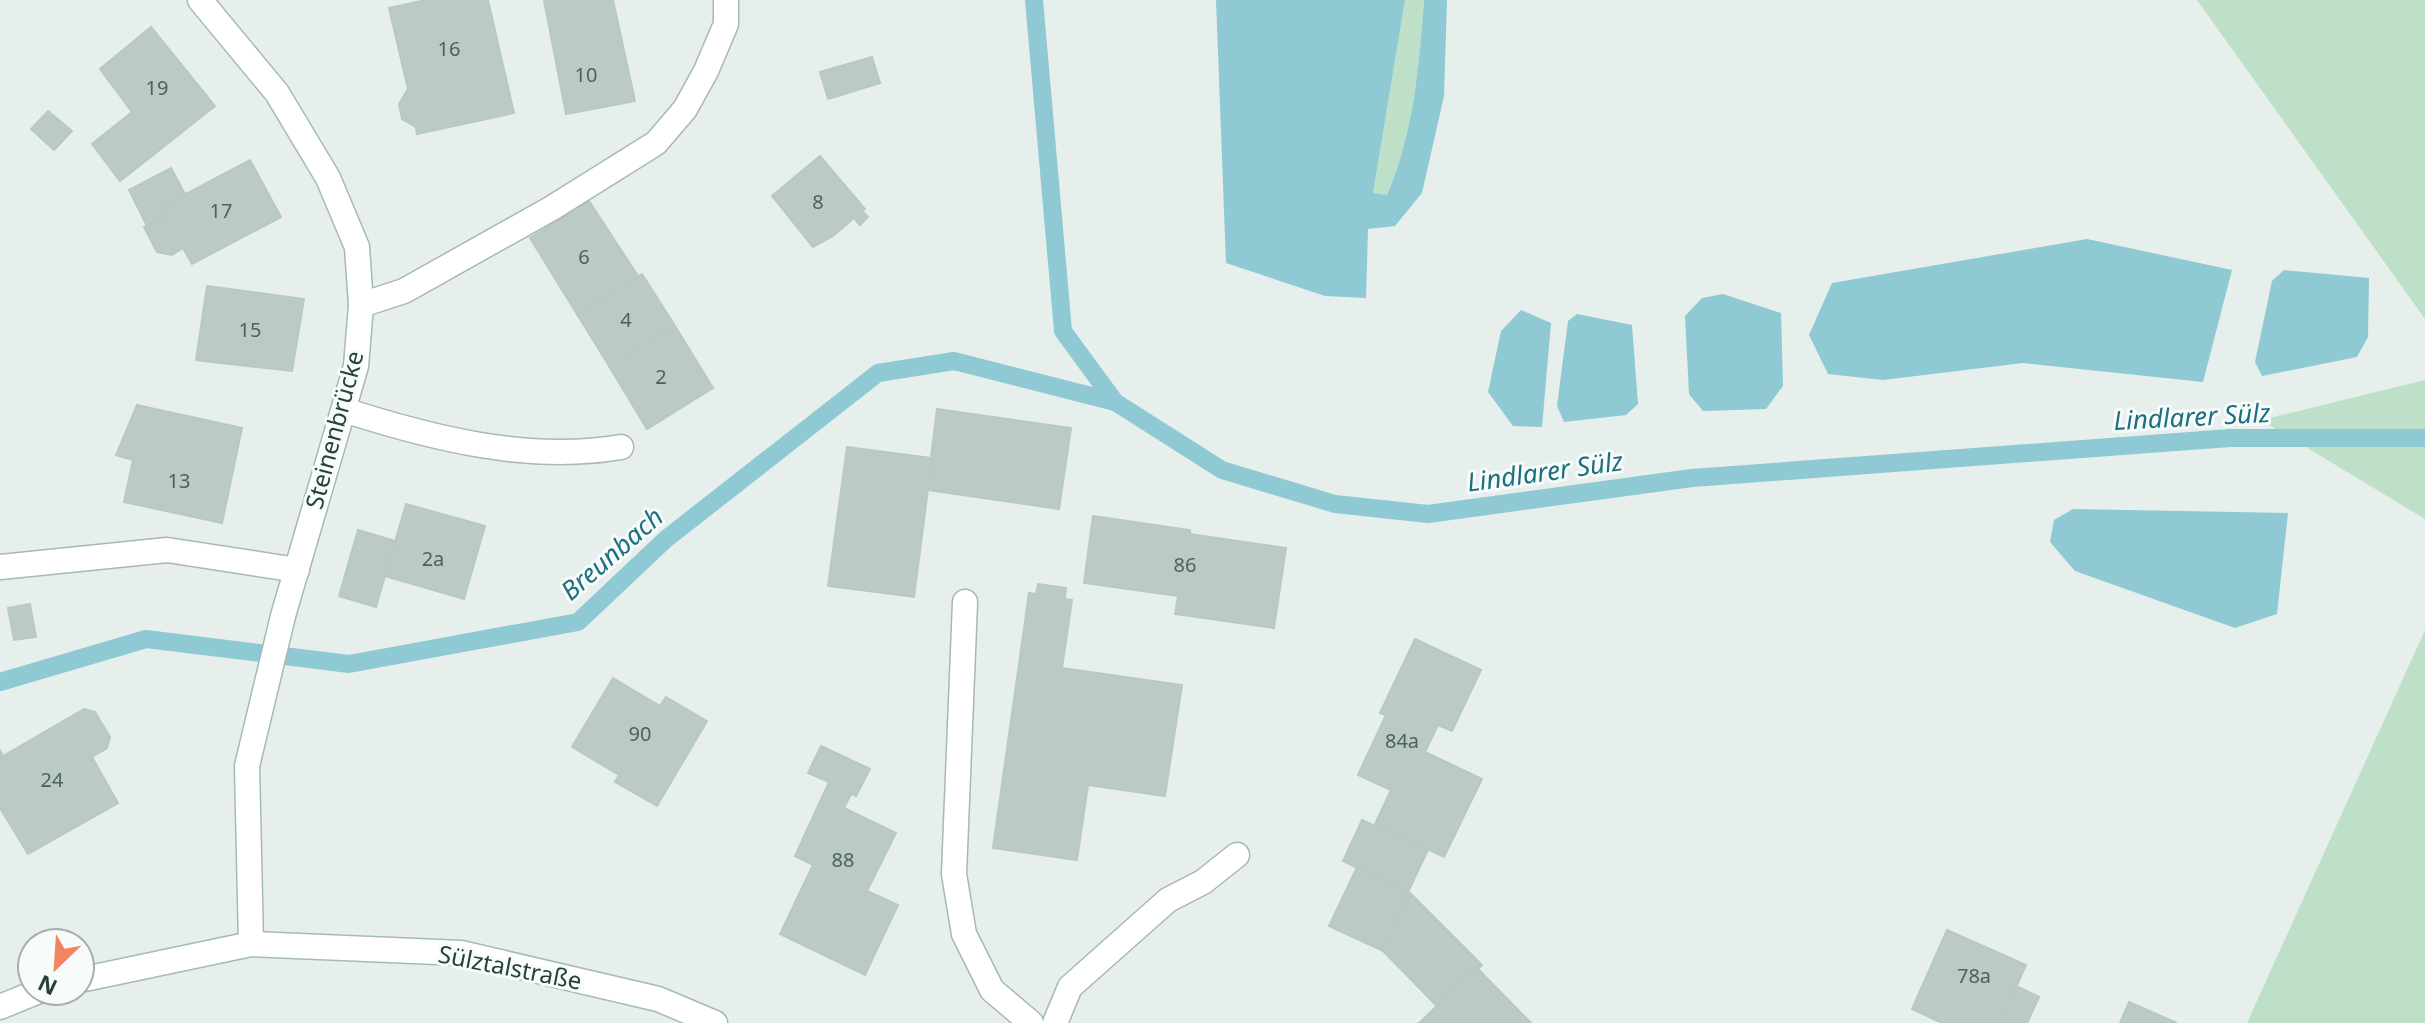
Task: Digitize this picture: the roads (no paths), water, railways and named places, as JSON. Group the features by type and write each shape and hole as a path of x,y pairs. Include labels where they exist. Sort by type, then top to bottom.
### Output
{"main road":[{"name":"Steinenbrücke","path":"200,0 277,93 328,178 357,247 361,305 356,366 283,616 247,766 251,944"},
{"path":"361,305 404,291 552,208 656,143 685,109 706,71 726,24 726,0"},
{"path":"344,410 416,433 529,451 593,452 621,447"},
{"path":"0,567 167,550 297,570"},
{"path":"965,602 954,874 964,934 992,990 1031,1023"},
{"path":"1055,1023 1070,987 1168,900 1203,882 1237,855"},
{"path":"96,977 251,944"},
{"name":"Sülztalstraße","path":"251,944 461,953 658,999 715,1023"}],"water":[{"path":"1216,0 1405,0 1373,193 1387,195 1409,124 1424,0 1447,0 1444,96 1422,193 1395,226 1368,229 1366,298 1325,296 1226,263"},
{"path":"2087,239 2232,270 2203,382 2023,363 1883,380 1828,374 1809,335 1832,283"},
{"path":"2284,270 2369,278 2368,337 2357,357 2262,376 2255,362 2272,281"},
{"path":"1723,294 1781,313 1783,386 1766,409 1703,411 1689,394 1685,316 1702,298"},
{"path":"1521,310 1551,323 1542,427 1513,426 1488,392 1501,331"},
{"path":"1577,314 1632,325 1638,404 1626,415 1564,422 1557,406 1568,321"},
{"path":"2073,509 2288,513 2277,614 2235,628 2075,571 2050,542 2054,520"}],"waterway":[{"name":"Lindlarer Sülz","path":"1034,0 1063,331 1115,402 1222,470 1335,504 1428,514 1692,478 2230,438 2425,438"},
{"name":"Breunbach","path":"0,682 146,639 349,664 578,622 666,539 878,373 954,361 1115,402"}]}
